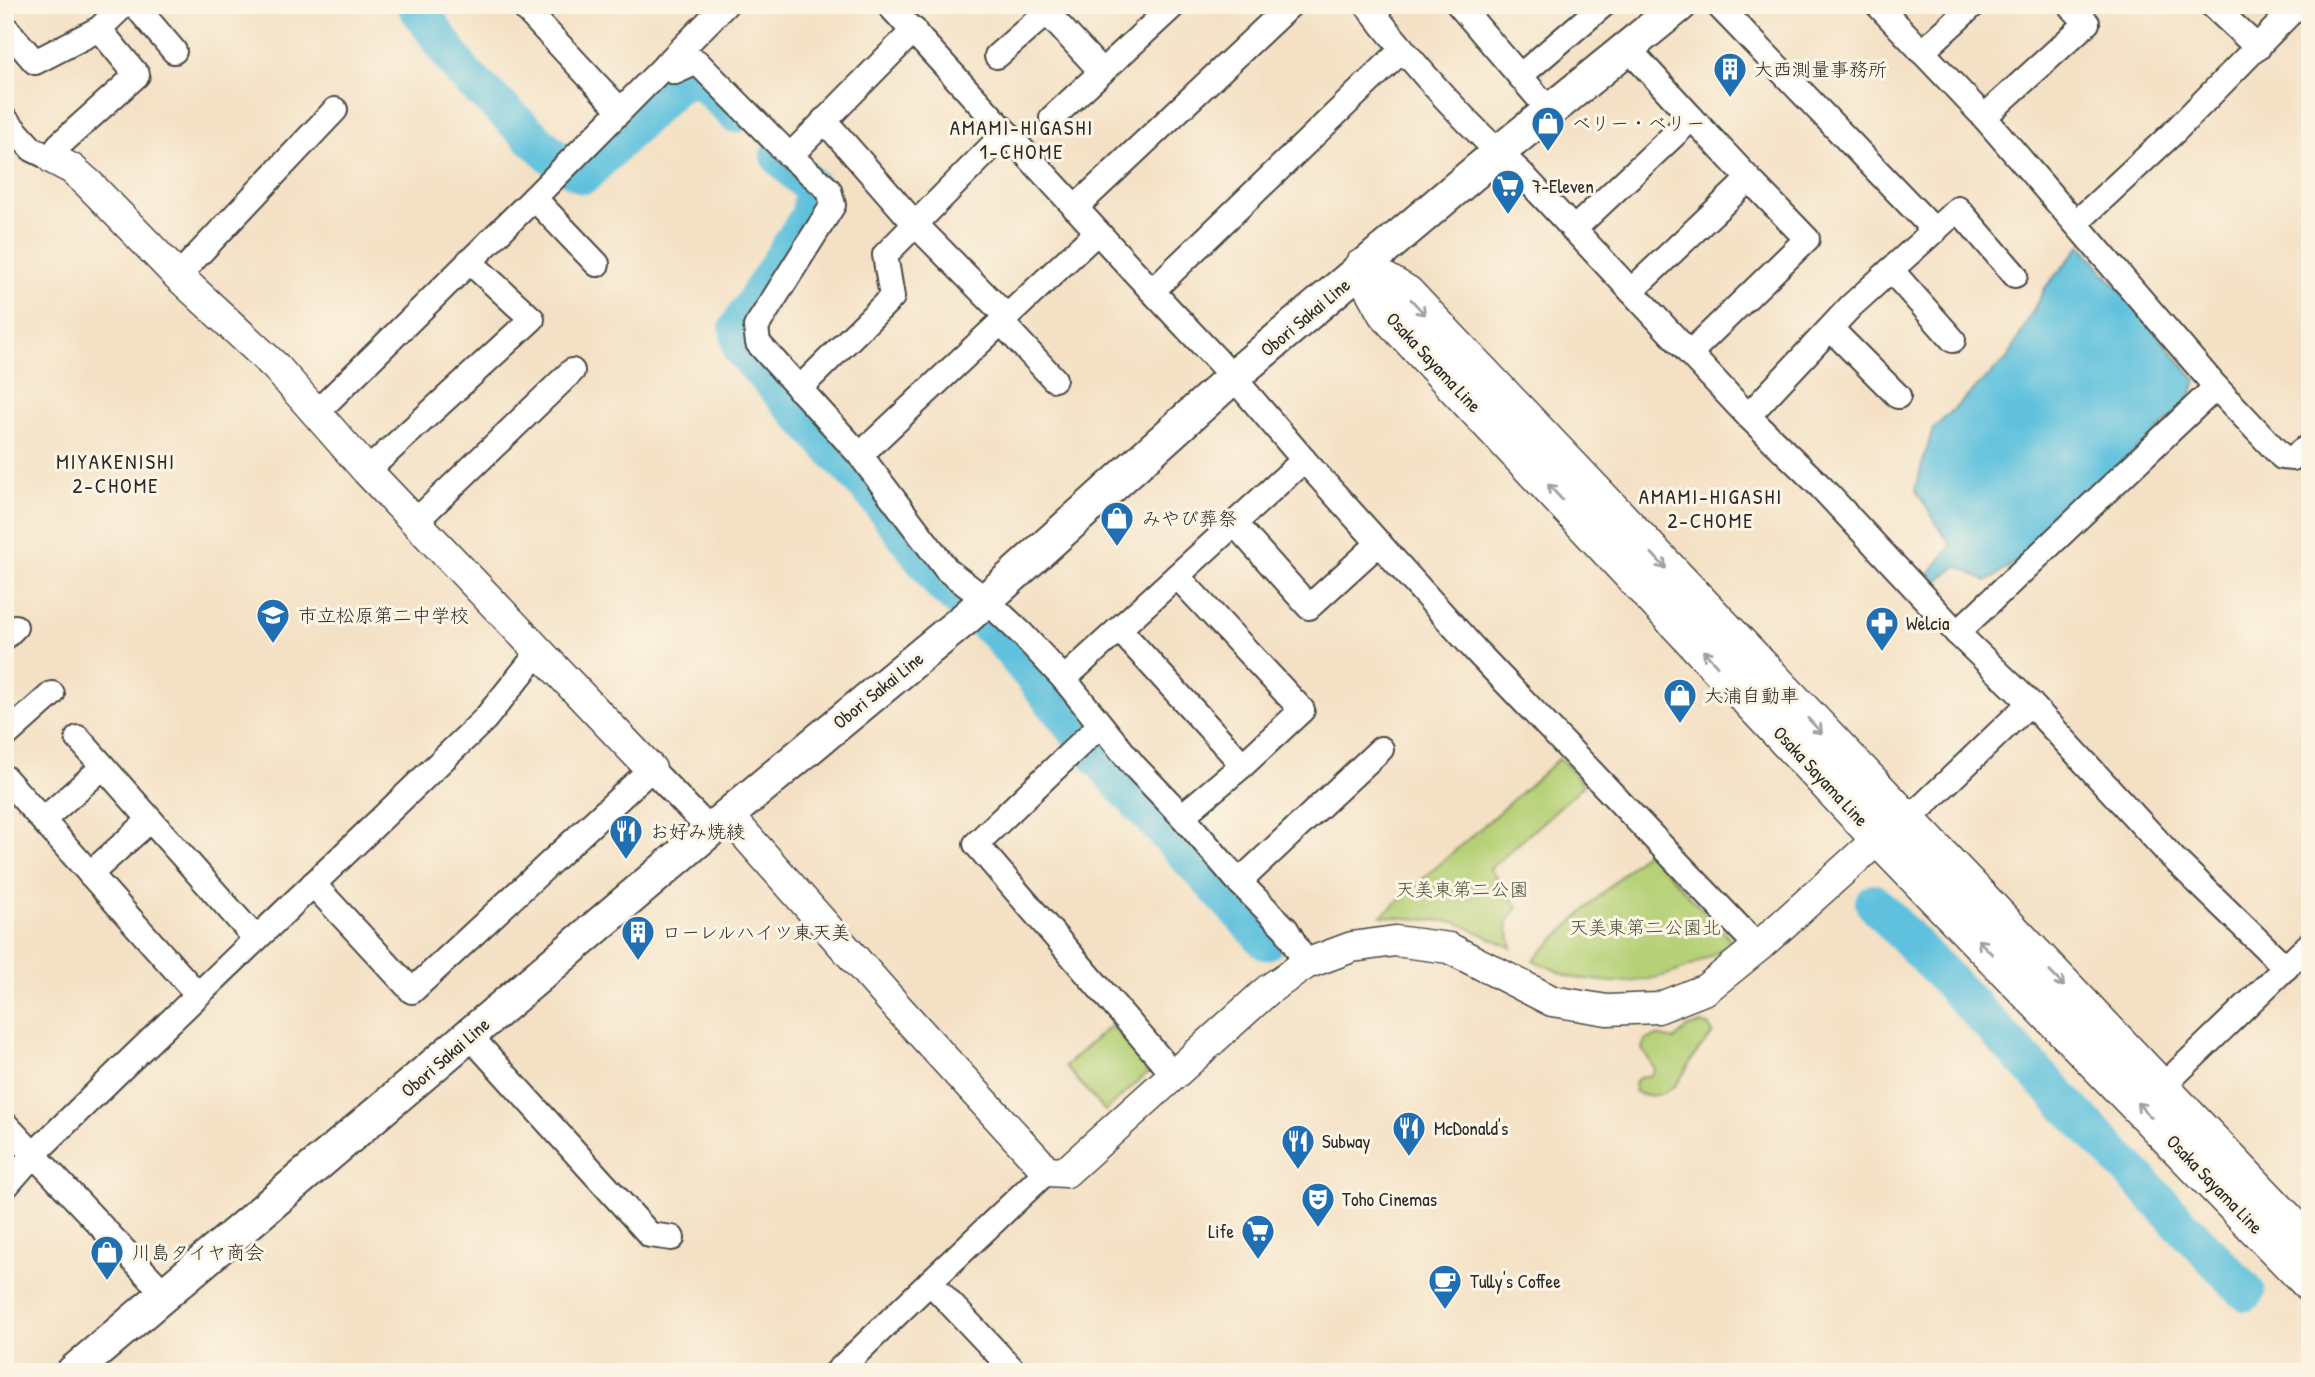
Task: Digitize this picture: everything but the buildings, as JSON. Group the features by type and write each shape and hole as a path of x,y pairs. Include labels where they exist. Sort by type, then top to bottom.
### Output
{"main road":[{"name":"Obori Sakai Line","path":"73,1372 719,822 977,608 1233,376 1549,110 1681,5"},
{"name":"Osaka Sayama Line","path":"1362,268 1406,294 1893,830 2310,1283"},
{"name":"Osaka Sayama Line","path":"1893,830 2161,1088 2310,1245"}],"street":[{"path":"5,27 35,62 99,29 124,5"},
{"path":"135,5 174,51"},
{"path":"522,5 621,110"},
{"path":"316,413 725,5"},
{"path":"890,5 1152,292 1233,376 1304,460 1476,650 1758,947"},
{"path":"1052,118 1174,5"},
{"path":"1075,208 1290,5"},
{"path":"1367,5 1402,50 1748,416 1821,487 1957,633 2030,703 2172,857 2286,968"},
{"path":"1459,5 1549,110"},
{"path":"1520,76 1603,5"},
{"path":"1718,5 1935,231"},
{"path":"1878,5 1984,117 2216,387 2282,457 2293,458 2308,451"},
{"path":"1922,52 1973,5"},
{"path":"1984,117 2087,23 2070,5"},
{"path":"2212,5 2258,48"},
{"path":"2076,223 2174,132 2298,5"},
{"path":"997,56 1047,8 1102,72"},
{"path":"53,159 59,145 137,75 99,29"},
{"path":"790,156 914,30"},
{"path":"1627,47 1807,239 1690,353"},
{"path":"1152,292 1402,50"},
{"path":"666,64 675,72 697,62 790,156 829,190 833,205 756,327 758,343 860,455 977,608 1022,634 1064,679 1134,766 1182,816 1239,883 1286,929 1306,964"},
{"path":"178,276 335,110"},
{"path":"1573,230 1692,118"},
{"path":"5,119 32,149 72,169 89,184 178,276 276,367 367,471 651,769 719,822 889,997 1047,1171"},
{"path":"824,120 1054,379"},
{"path":"799,389 892,297 885,255 1006,132"},
{"path":"1631,291 1749,179"},
{"path":"534,198 597,264"},
{"path":"1748,416 1852,306 1958,209 2015,275"},
{"path":"860,455 1097,232"},
{"path":"367,471 532,319 469,261"},
{"path":"1891,270 1953,340"},
{"path":"1831,329 1898,396"},
{"path":"415,522 572,371"},
{"path":"1957,633 2216,387"},
{"path":"1064,679 1304,460"},
{"path":"1234,523 1309,607 1379,543"},
{"path":"1177,576 1302,710 1243,765 1182,816"},
{"path":"1119,629 1243,765"},
{"path":"5,1187 34,1154 485,719 539,652"},
{"path":"5,736 52,694"},
{"path":"837,1372 1047,1171 1066,1171 1268,990 1306,964 1352,947 1395,941 1450,948 1552,1000 1607,1010 1658,1008 1706,989 1758,947 1893,830 2030,703"},
{"path":"1100,725 976,844 1175,1076"},
{"path":"78,738 256,939"},
{"path":"1239,883 1381,749"},
{"path":"43,820 103,767"},
{"path":"313,884 412,991 651,769"},
{"path":"5,778 198,995"},
{"path":"90,874 150,820"},
{"path":"2161,1088 2310,944"},
{"path":"470,1036 650,1235 672,1238"},
{"path":"5,1124 165,1294"},
{"path":"930,1282 1015,1372"}],"green space":[{"name":"天美東第二公園","path":"1560,758 1584,785 1490,869 1518,907 1507,923 1512,948 1456,922 1381,916"},
{"name":"天美東第二公園北","path":"1647,851 1733,942 1684,969 1632,982 1574,978 1533,960"},
{"path":"1111,1025 1151,1070 1105,1111 1065,1066"},
{"path":"1708,1025 1713,1033 1675,1085 1656,1095 1645,1096 1635,1091 1634,1083 1639,1078 1651,1075 1655,1069 1642,1049 1645,1040 1657,1036 1674,1040 1688,1027"}],"water":[{"path":"2081,245 2196,380 2190,400 2026,555 1987,582 1958,566 1936,582 1929,574 1951,546 1915,489 1933,429 2008,358 2045,288"}],"waterway":[{"path":"416,5 464,74 556,159 584,175 678,83 700,78 736,114"},
{"path":"779,156 813,189 810,215 738,328 742,350 874,494 943,585 998,634 1119,782 1266,941 1274,932"},
{"path":"1874,903 2246,1292"}],"place":[{"name":"大西測量事務所","path":"1730,99"},
{"name":"ベリー・ベリー","path":"1548,153"},
{"name":"7-Eleven","path":"1508,216"},
{"name":"みやび葬祭","path":"1117,548"},
{"name":"市立松原第二中学校","path":"273,645"},
{"name":"Welcia","path":"1882,653"},
{"name":"大浦自動車","path":"1680,725"},
{"name":"お好み焼綾","path":"626,861"},
{"name":"ローレルハイツ東天美","path":"638,962"},
{"name":"McDonald's","path":"1409,1158"},
{"name":"Subway","path":"1298,1171"},
{"name":"Toho Cinemas","path":"1318,1229"},
{"name":"Life","path":"1258,1261"},
{"name":"川島タイヤ商会","path":"107,1282"},
{"name":"Tully's Coffee","path":"1445,1311"}],"district":[{"name":"AMAMI-HIGASHI 1-CHOME","path":"1022,140"},
{"name":"MIYAKENISHI 2-CHOME","path":"116,474"},
{"name":"AMAMI-HIGASHI 2-CHOME","path":"1711,509"}]}
